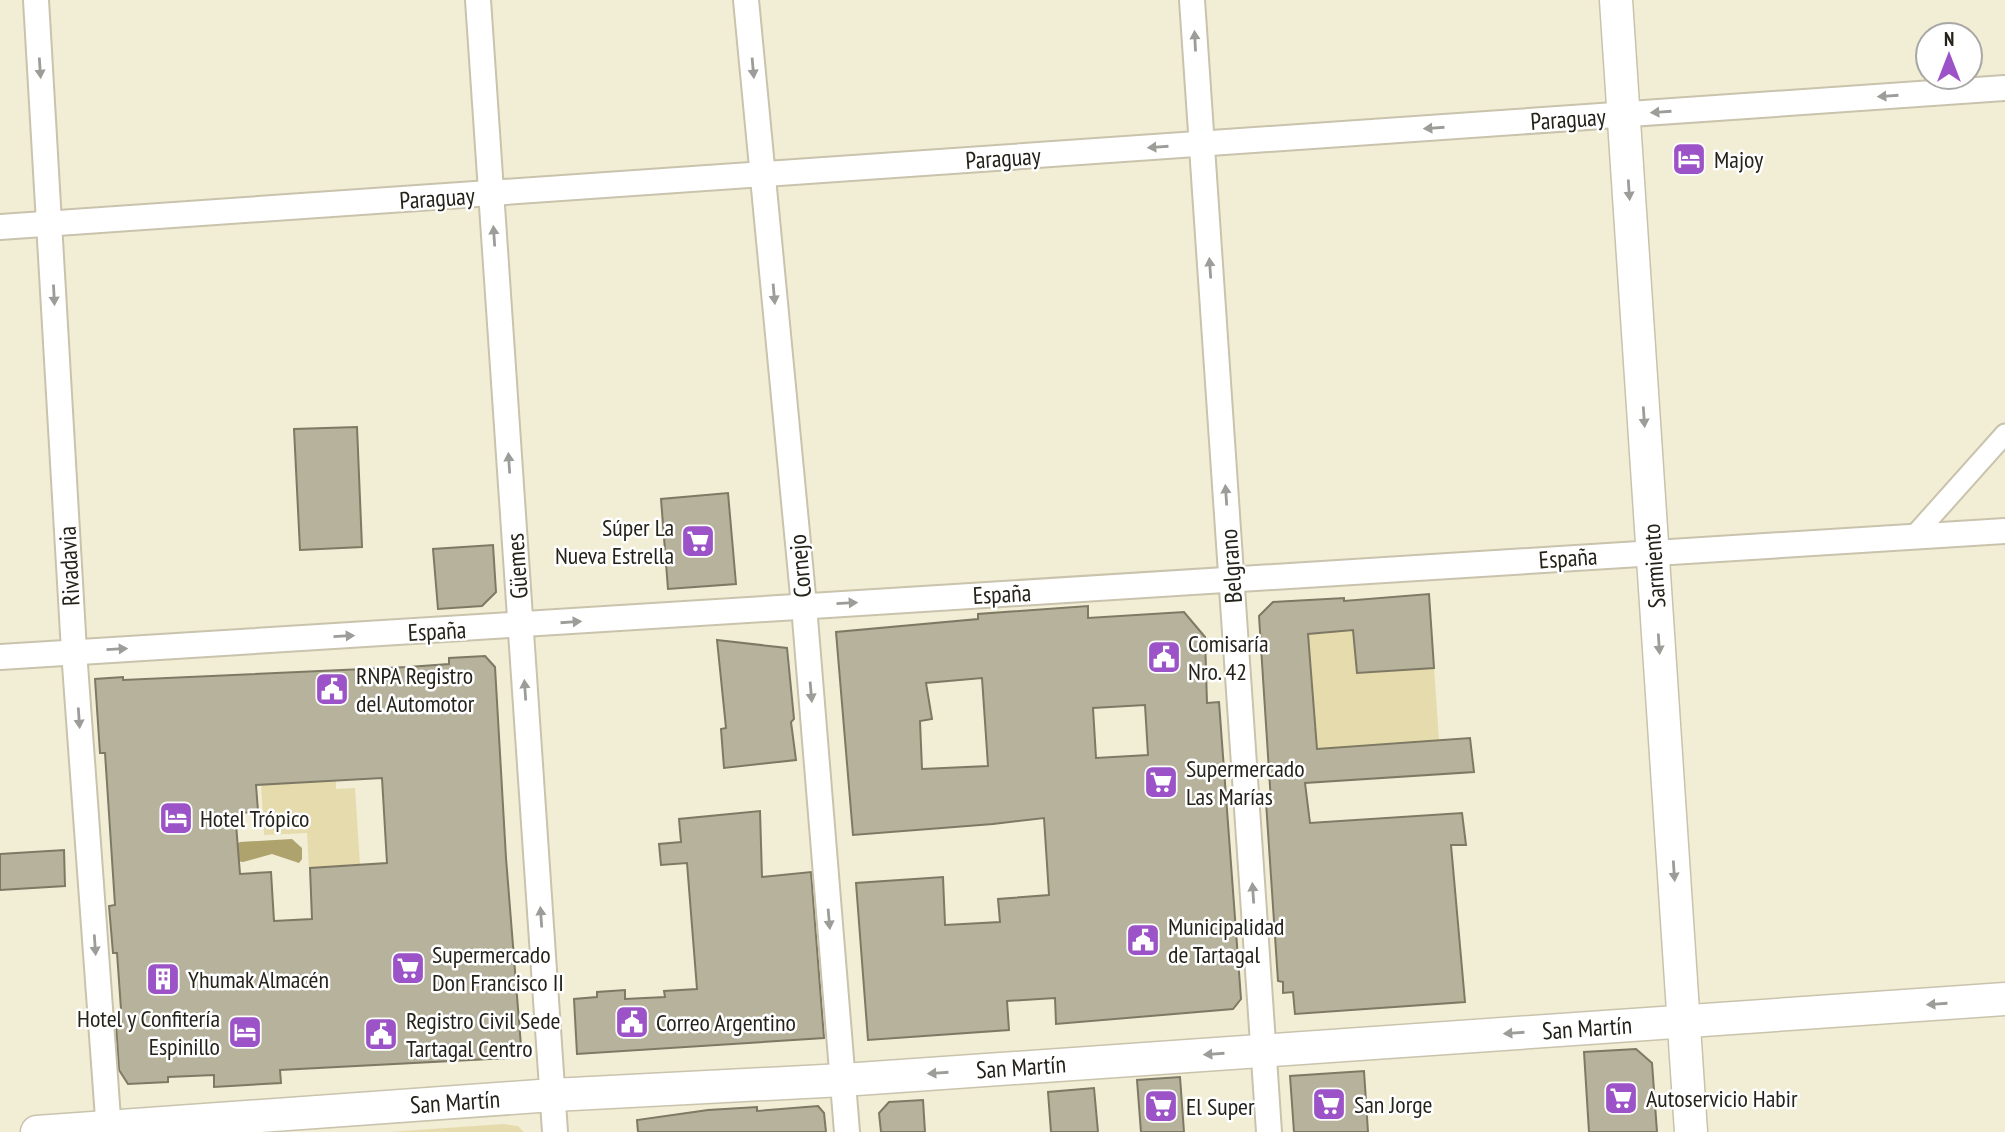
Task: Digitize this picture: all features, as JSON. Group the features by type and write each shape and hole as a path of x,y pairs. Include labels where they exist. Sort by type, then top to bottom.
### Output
{"street":[{"name":"Rivadavia","path":"36,0 74,651 109,1129"},
{"name":"Güemes","path":"478,0 555,1132"},
{"name":"Cornejo","path":"746,0 804,606 847,1132"},
{"name":"Belgrano","path":"1192,0 1269,1132"},
{"name":"Sarmiento","path":"1616,0 1690,1132"},
{"name":"Paraguay","path":"0,227 2005,88"},
{"path":"1913,537 2005,434"},
{"name":"España","path":"0,657 2005,531"},
{"name":"San Martín","path":"37,1132 109,1129 553,1095 843,1080 2005,999"}],"shaded area":[{"path":"1353,630 1357,673 1434,668 1439,740 1317,749 1308,634"},
{"path":"336,780 336,789 355,788 360,864 309,868 307,833 264,835 261,784"},
{"path":"292,839 302,848 302,859 299,863 272,854 243,862 236,861 235,845 240,842"},
{"path":"503,1124 518,1126 524,1132 389,1132"}],"building":[{"path":"357,427 362,547 300,550 294,429"},
{"name":"Súper La Nueva Estrella","path":"728,493 736,584 668,589 661,499"},
{"path":"493,545 496,592 482,606 438,609 433,549"},
{"path":"1429,594 1434,668 1357,673 1353,630 1308,634 1317,749 1470,738 1474,772 1305,783 1310,823 1462,813 1466,845 1451,845 1465,1002 1295,1014 1293,992 1283,993 1283,982 1278,981 1266,802 1271,802 1259,616 1273,602 1344,598 1344,601"},
{"path":"1088,606 1088,618 1184,612 1205,637 1207,703 1219,702 1241,999 1233,1009 1056,1024 1055,998 1007,1001 1009,1030 868,1040 856,883 943,877 945,925 1000,922 998,899 1049,895 1044,818 853,835 836,632 978,619 978,614","holes":["982,678 988,766 922,769 920,721 932,719 926,683","1145,705 1148,755 1096,758 1093,708"]},
{"path":"717,640 787,648 796,760 724,768 721,729 726,728"},
{"path":"485,656 495,667 521,1046 509,1058 280,1070 281,1083 214,1087 214,1075 168,1077 168,1082 128,1084 119,1070 116,1024 122,1024 117,953 113,953 109,906 115,905 105,753 100,753 95,679 408,667 449,664 449,658","holes":["382,778 387,863 310,868 312,919 274,921 271,872 240,874 236,824 243,823 242,813 258,811 256,785"]},
{"path":"760,811 762,877 811,872 824,1038 577,1054 574,999 597,997 597,992 625,990 625,999 665,997 664,991 697,989 687,863 661,865 659,844 681,842 679,819"},
{"path":"64,850 65,886 0,890 0,854"},
{"name":"Autoservicio Habir","path":"1636,1049 1652,1063 1657,1132 1589,1132 1584,1052"},
{"name":"San Jorge","path":"1364,1071 1368,1132 1294,1132 1290,1076"},
{"name":"El Super","path":"1180,1077 1184,1132 1141,1132 1137,1080"},
{"path":"1094,1088 1098,1132 1051,1132 1048,1092"},
{"path":"923,1100 925,1132 881,1132 879,1113 889,1102"},
{"path":"818,1106 824,1113 826,1132 638,1132 637,1120 708,1110 757,1107 757,1111"}],"place":[{"name":"Majoy","path":"1689,159"},
{"name":"Súper La Nueva Estrella","path":"698,541"},
{"name":"Comisaría Nro. 42","path":"1164,657"},
{"name":"RNPA Registro del Automotor","path":"332,689"},
{"name":"Supermercado Las Marías","path":"1161,782"},
{"name":"Hotel Trópico","path":"176,818"},
{"name":"Municipalidad de Tartagal","path":"1143,940"},
{"name":"Supermercado Don Francisco II","path":"408,968"},
{"name":"Yhumak Almacén","path":"163,979"},
{"name":"Correo Argentino","path":"632,1022"},
{"name":"Hotel y Confitería Espinillo","path":"245,1032"},
{"name":"Registro Civil Sede Tartagal Centro","path":"381,1034"},
{"name":"Autoservicio Habir","path":"1621,1098"},
{"name":"San Jorge","path":"1329,1104"},
{"name":"El Super","path":"1161,1106"}]}
